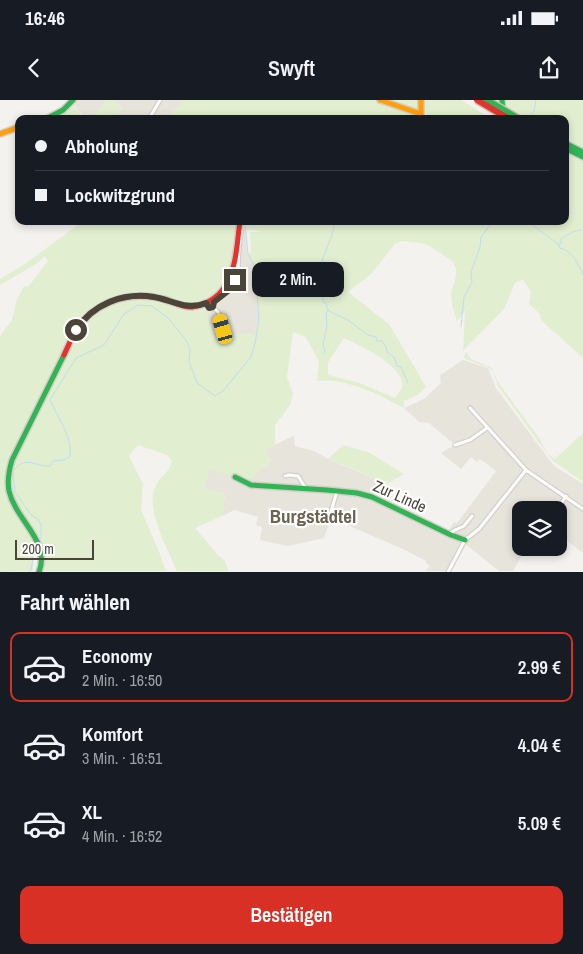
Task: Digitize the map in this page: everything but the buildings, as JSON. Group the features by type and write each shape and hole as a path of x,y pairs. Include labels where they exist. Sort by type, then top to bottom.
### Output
{"main road":[{"path":"54,115 64,110 74,100"},
{"path":"380,100 418,115"},
{"path":"420,115 421,100"},
{"path":"477,100 502,115"},
{"path":"487,100 512,115"},
{"path":"502,100 504,115"},
{"path":"0,134 15,129"},
{"path":"569,145 583,152"},
{"path":"569,150 583,157"},
{"path":"39,572 43,554 10,500 6,483 7,474 71,339 87,316 102,304 128,297 153,297 192,307 206,303 222,292 229,282 239,225"},
{"name":"Zur Linde","path":"235,477 251,485 357,493 465,540"}],"street":[{"path":"151,115 160,100"},
{"path":"238,230 241,231 238,265 242,287"},
{"path":"213,307 214,302 228,291 235,280 239,278"},
{"path":"206,303 209,308 213,307 218,312 223,329"},
{"path":"470,408 526,470 583,509"},
{"path":"455,445 470,440 487,428"},
{"path":"448,572 465,540 479,529 526,470"},
{"path":"285,476 289,474 298,476 308,489"},
{"path":"330,514 337,490"},
{"path":"563,501 566,496"},
{"path":"449,534 464,526 472,516"}],"shaded area":[{"path":"75,100 107,100 94,115 83,115 72,104"},
{"path":"113,100 182,100 182,103 170,115 116,115 122,108"},
{"path":"237,229 246,229 248,254 255,267 259,319 256,334 228,335 215,340 203,303 222,288 231,267"},
{"path":"463,360 488,368 496,388 554,466 583,484 583,553 567,541 567,501 512,501 512,556 521,556 513,571 499,571 464,543 448,571 426,571 430,566 426,561 331,518 324,538 288,546 260,540 262,527 256,525 258,517 234,510 222,516 225,494 204,489 209,468 248,481 265,449 294,436 295,446 314,451 373,478 384,486 372,497 447,533 454,522 457,523 496,471 480,459 477,462 471,457 461,469 441,453 455,445 429,423 419,422 404,408 425,398 441,383 440,375"}],"green space":[{"path":"107,100 113,100 123,108 117,115 94,115"},
{"path":"182,100 377,100 413,115 170,115 182,103"},
{"path":"384,100 420,100 421,111 419,113"},
{"path":"422,100 461,100 485,115 427,115 424,112"},
{"path":"504,100 583,100 583,358 541,320 540,314 529,304 531,292 523,279 515,283 504,309 463,351 465,312 477,296 457,321 451,294 456,276 456,268 452,261 428,245 402,241 395,244 371,274 348,292 389,324 426,387 419,394 404,401 404,408 374,393 350,384 327,380 317,381 319,362 306,337 293,332 287,377 293,394 290,405 275,425 275,444 265,449 272,461 248,481 209,469 204,489 225,494 222,516 195,528 224,560 229,571 177,571 153,509 154,490 169,469 172,461 167,455 138,445 129,456 143,484 141,510 166,571 41,571 43,553 40,545 16,508 8,477 5,475 7,495 36,546 33,571 0,572 0,336 12,320 17,299 24,286 28,287 48,261 45,256 36,264 0,285 0,279 25,264 78,225 237,225 231,268 227,278 214,296 203,303 215,339 228,335 256,334 259,319 255,267 248,254 251,252 250,232 261,231 240,229 240,225 569,225 569,115 506,115","holes":["344,338 370,351 390,365 402,380 402,388 395,398 360,383 328,375 328,362"]},
{"path":"73,106 82,115 58,115 69,108"},
{"path":"466,352 471,359 492,368 498,382 552,457 555,459 583,433 583,482 553,461 498,386 493,371 465,359"},
{"path":"343,445 370,453 404,474 384,486 364,474 328,459"}],"waterway":[{"path":"531,115 534,111 536,100"},
{"path":"30,572 33,551 41,538 41,525 38,519 31,515 15,492 13,472 17,467 26,462 50,466 53,461 70,457 67,434 50,400 76,358 104,345 124,314 138,305 152,306 168,318 186,340 190,349 189,361 197,383 215,396 223,391 251,357 259,319 255,267 248,254 245,225"},
{"path":"334,225 319,272 321,277 319,288 322,291 323,302 326,303 328,310 348,320 368,335 376,337 377,341 382,341 387,352 394,357 397,366 401,367 408,383"},
{"path":"461,327 464,297 472,282 471,272 480,247 481,237 490,225"},
{"path":"532,225 558,244 560,248 572,255 583,275"},
{"path":"559,244 561,244 561,239 565,236 581,230"},
{"path":"325,353 323,344 327,326 326,313 328,310"}],"traffic: fast":[{"path":"54,115 63,110 73,100"},
{"path":"487,100 512,115"},
{"path":"502,100 503,110"},
{"path":"569,145 583,152"},
{"path":"569,150 583,157"},
{"path":"39,572 41,561 37,541 18,512 9,491 8,483 12,460 64,355"},
{"path":"235,477 251,485 327,490 357,493 372,497 465,540"}],"traffic: slow":[{"path":"380,100 421,114 421,100"},
{"path":"0,134 15,128"}],"traffic: jam":[{"path":"477,100 502,115"},
{"path":"64,355 74,333 82,322 99,308 119,299 141,296 152,297 189,307 202,305 210,301 221,292 232,272 240,225"}],"district":[{"name":"Burgstädtel","path":"313,516"}],"route":[{"path":"76,330 87,316 102,304 120,298 153,297 188,307 206,303 209,308 213,307 214,302 228,291 235,280"}]}
